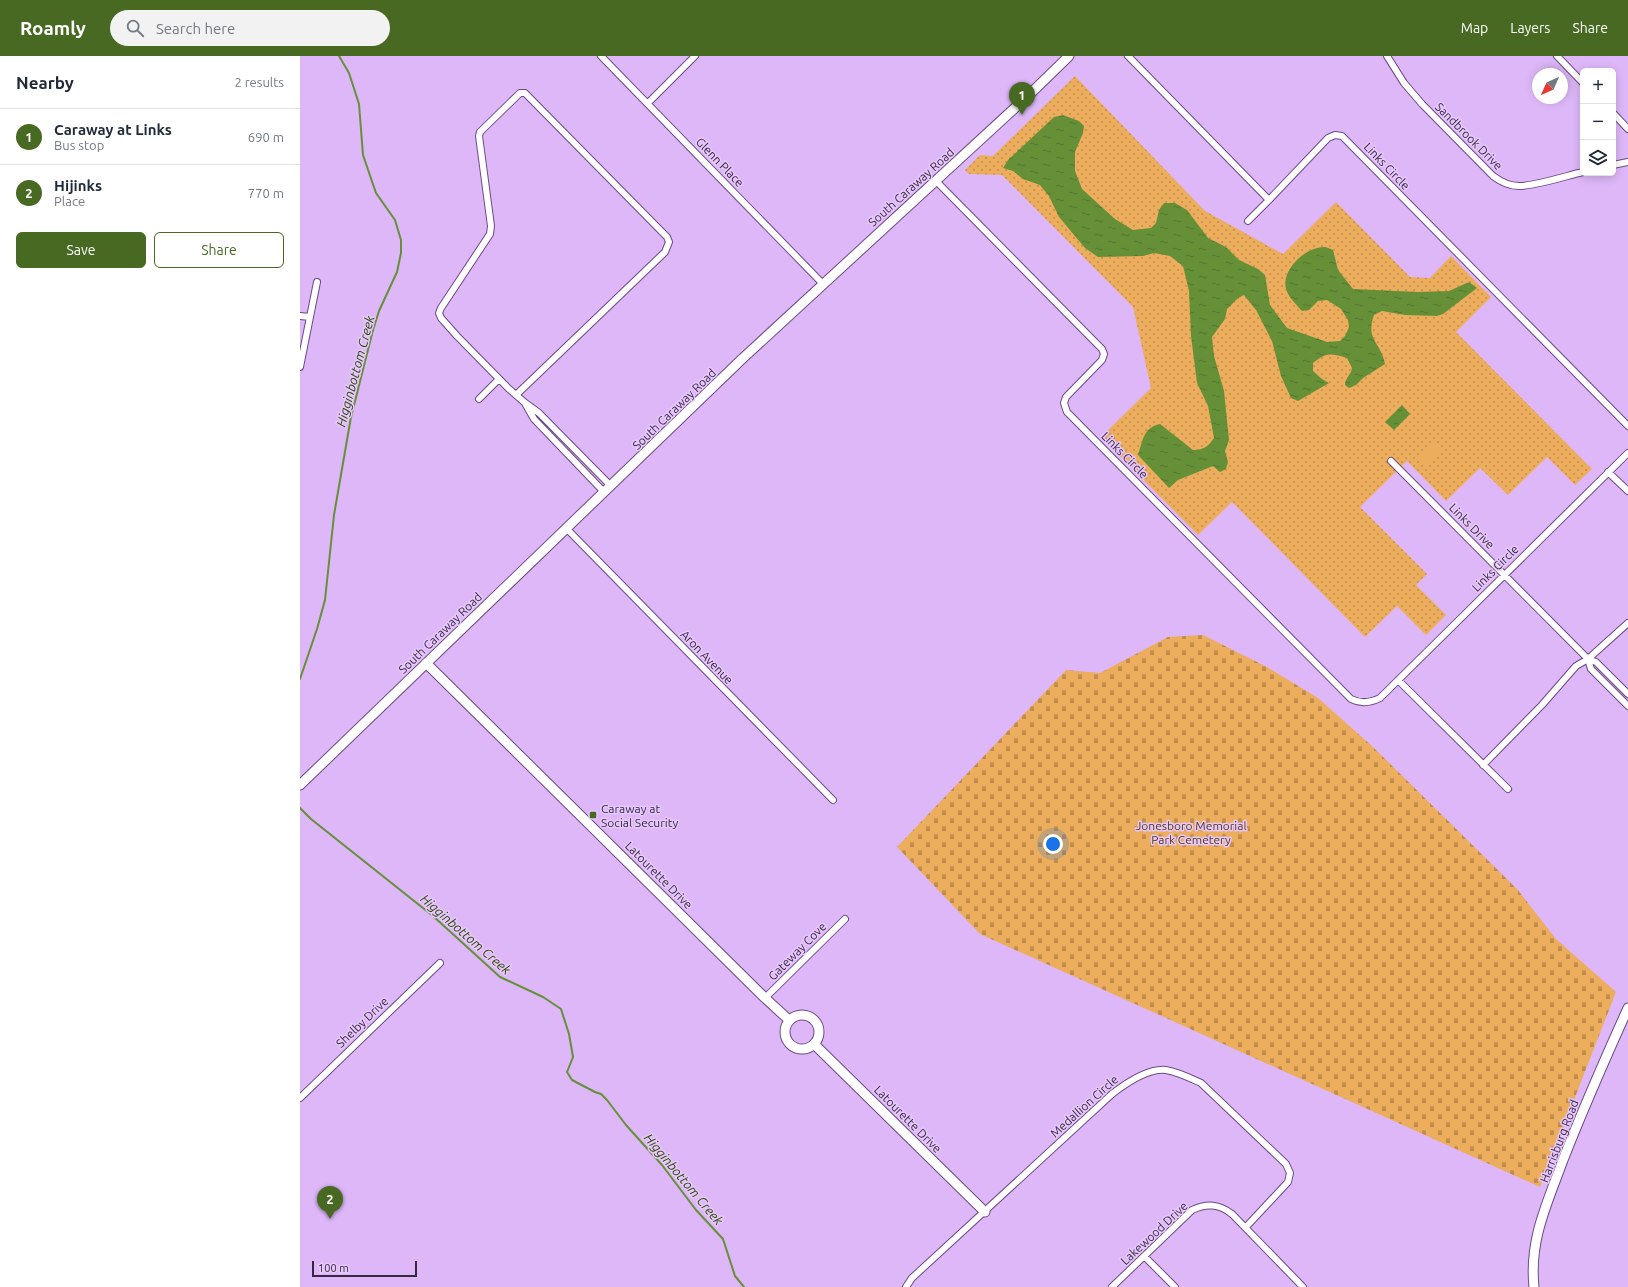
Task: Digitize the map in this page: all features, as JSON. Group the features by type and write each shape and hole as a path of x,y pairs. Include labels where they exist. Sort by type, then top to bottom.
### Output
{"street":[{"name":"Glenn Place","path":"601,56 823,284"},
{"path":"648,103 695,56"},
{"name":"South Caraway Road","path":"300,784 566,528 823,284 936,181 1069,56"},
{"path":"1128,56 1269,200 1248,221"},
{"name":"Sandbrook Drive","path":"1386,56 1404,83 1422,104 1493,176 1500,181 1507,184 1520,186 1580,173"},
{"path":"1557,56 1580,80"},
{"path":"516,395 665,252 669,242 667,237 525,93 520,93 480,132 479,136 491,226 490,234 441,308 441,318 499,379 516,395 524,402 539,413 611,486"},
{"path":"1616,116 1628,129"},
{"name":"Links Circle","path":"1269,200 1328,138 1335,135 1342,136 1628,426"},
{"path":"1616,165 1628,162"},
{"name":"Links Circle","path":"936,181 1102,349 1104,354 1102,360 1066,397 1064,403 1067,412 1351,699 1365,703 1373,702 1380,698 1628,453"},
{"path":"300,367 317,282"},
{"path":"300,316 310,317"},
{"path":"479,399 499,379"},
{"path":"524,402 534,419 604,492"},
{"name":"Links Drive","path":"1391,461 1588,659 1596,662 1628,694"},
{"path":"1608,472 1628,491"},
{"name":"Aron Avenue","path":"566,528 833,800"},
{"path":"1484,765 1542,705 1576,666 1588,659 1628,623"},
{"name":"Links Drive","path":"1588,659 1591,669 1628,706"},
{"name":"Latourette Drive","path":"426,663 789,1020"},
{"path":"1398,680 1508,789"},
{"name":"Gateway Cove","path":"765,998 845,919"},
{"name":"Shelby Drive","path":"300,1098 440,963"},
{"name":"Harrisburg Road","path":"1534,1287 1533,1255 1542,1216 1581,1116 1628,1008"},
{"path":"801,1015 806,1015 816,1022 819,1033 814,1044 803,1049 792,1045 785,1036 785,1030 789,1020 801,1015"},
{"name":"Latourette Drive","path":"814,1044 985,1212"},
{"name":"Medallion Circle","path":"906,1287 912,1278 1112,1094 1129,1081 1148,1073 1164,1070 1186,1076 1201,1083 1286,1164 1290,1173 1288,1182 1246,1227"},
{"name":"Lakewood Drive","path":"1112,1287 1192,1210 1201,1206 1214,1205 1227,1210 1246,1227 1303,1287"},
{"path":"1144,1256 1175,1287"}],"green space":[{"path":"1075,76 1205,211 1283,254 1336,202 1410,277 1430,278 1451,256 1491,297 1456,332 1592,469 1575,485 1547,457 1508,495 1480,468 1446,501 1407,461 1360,507 1427,574 1416,585 1446,615 1426,635 1397,606 1365,637 1232,502 1198,535 1101,437 1151,388 1133,307 1002,175 969,174 965,170 980,155 993,156"},
{"path":"1436,442 1444,450 1427,467 1419,459"},
{"name":"Jonesboro Memorial Park Cemetery","path":"1203,635 1267,667 1318,698 1373,747 1517,889 1556,939 1616,992 1540,1187 980,934 897,847 1066,670 1100,673 1168,637"}],"water":[{"path":"1063,115 1079,121 1084,126 1083,133 1075,152 1075,171 1082,189 1115,219 1133,230 1151,228 1156,223 1159,210 1164,203 1175,203 1187,210 1208,238 1226,247 1239,260 1258,269 1265,275 1270,305 1287,328 1327,342 1340,341 1345,336 1349,327 1348,320 1341,309 1327,300 1318,301 1309,310 1302,311 1287,292 1285,281 1291,267 1296,260 1317,248 1325,247 1333,250 1338,270 1353,289 1418,292 1449,291 1469,282 1477,288 1443,314 1437,316 1405,315 1382,311 1374,315 1371,330 1372,336 1385,364 1363,378 1356,385 1349,388 1345,385 1345,383 1352,368 1347,358 1333,354 1325,355 1313,363 1313,371 1329,383 1298,401 1291,398 1281,376 1272,341 1256,310 1244,295 1238,298 1227,309 1225,319 1212,337 1214,356 1224,391 1229,440 1225,451 1228,462 1226,469 1220,472 1213,466 1178,480 1169,488 1138,455 1144,435 1150,428 1160,424 1193,450 1205,447 1210,444 1214,438 1208,406 1197,383 1191,336 1189,291 1183,266 1170,256 1154,253 1143,256 1098,257 1085,248 1059,217 1049,196 1040,185 1023,179 1013,171 1003,168 1008,160 1054,117"},
{"path":"1402,405 1410,414 1394,430 1385,422"}],"waterway":[{"name":"Higginbottom Creek","path":"300,679 325,600 334,515 351,417 373,330 379,311 397,272 401,253 401,240 395,220 376,193 363,155 359,104 349,73 339,56"},
{"name":"Higginbottom Creek","path":"300,808 311,819 433,916 500,977 543,997 561,1009 569,1034 573,1057 567,1072 572,1080 601,1094 626,1125 662,1165 696,1210 723,1239 735,1276 744,1287"}],"place":[{"name":"Caraway at Links","path":"1022,115"},
{"name":"Caraway at Social Security","path":"593,815"},
{"name":"Hijinks","path":"330,1219"}]}
